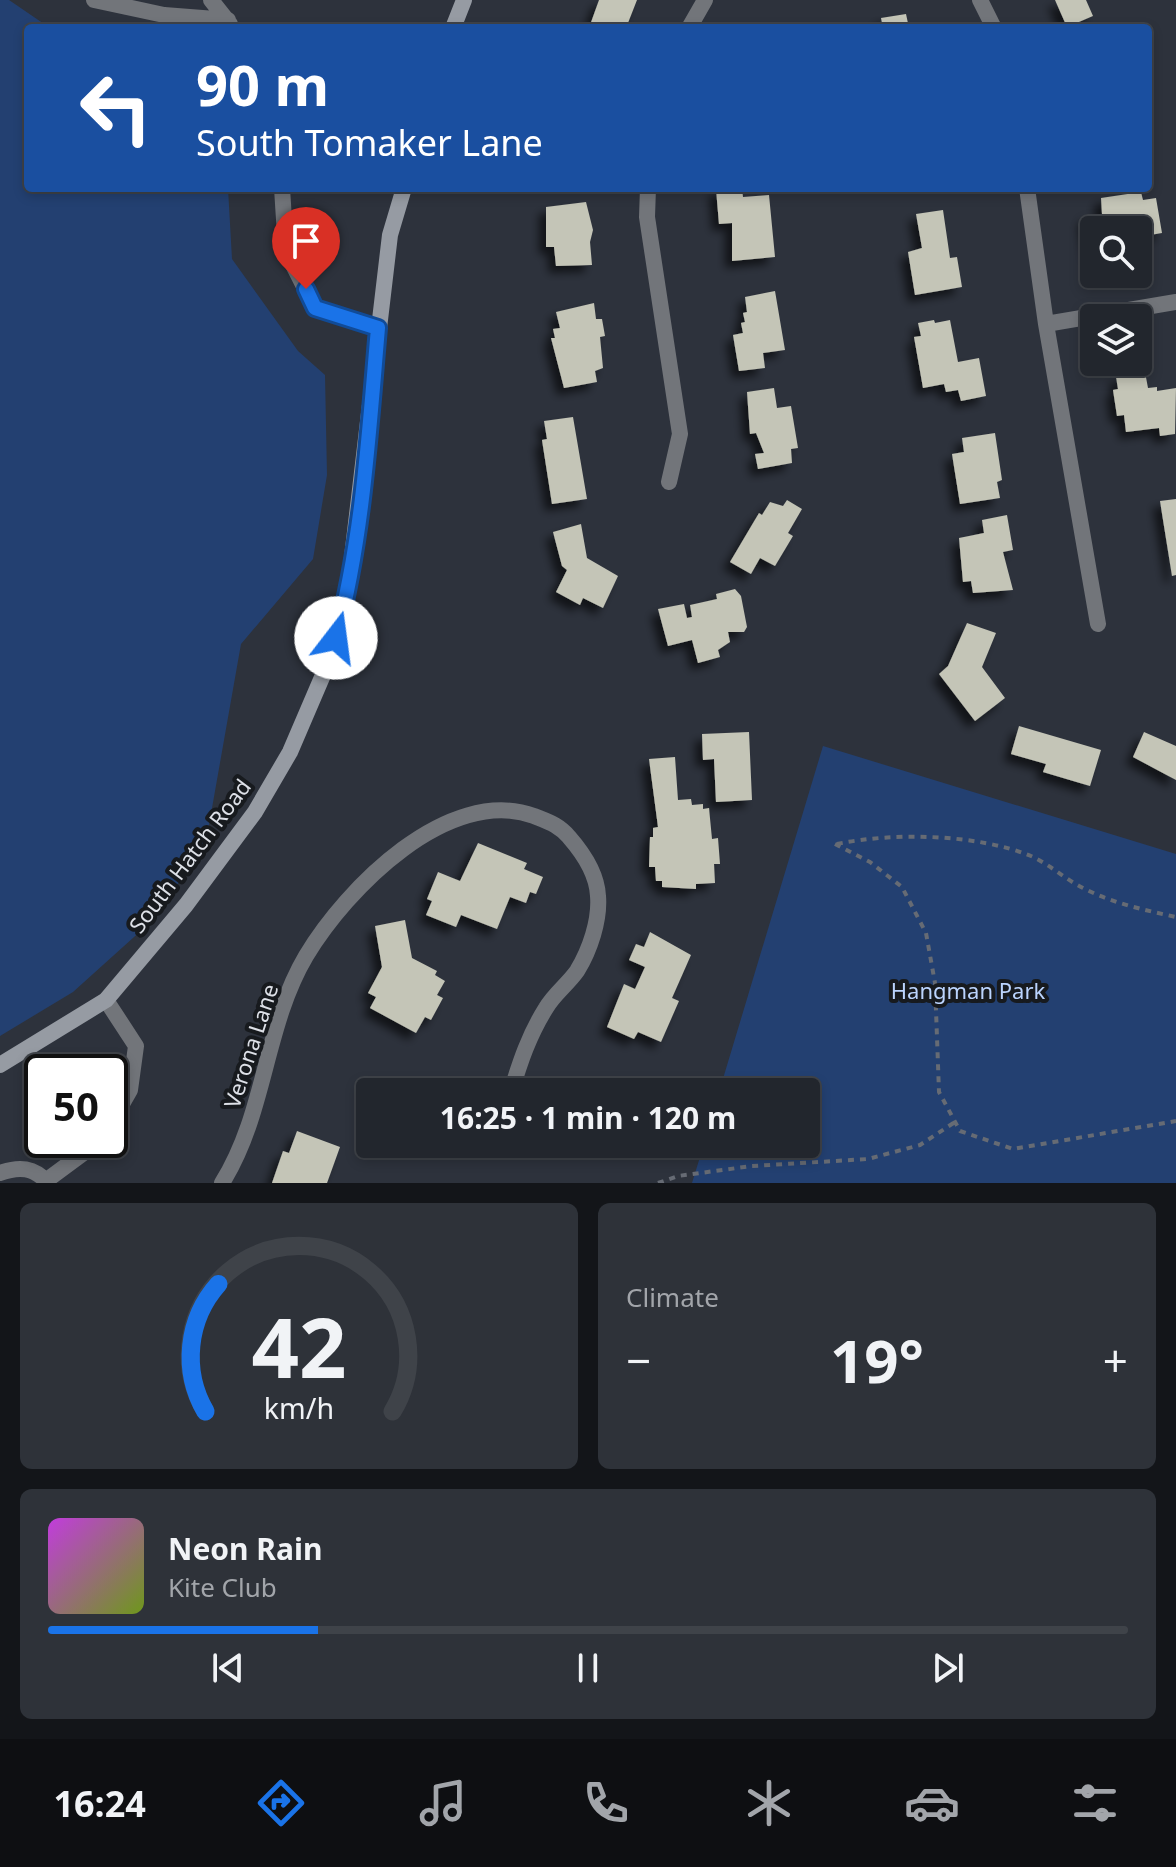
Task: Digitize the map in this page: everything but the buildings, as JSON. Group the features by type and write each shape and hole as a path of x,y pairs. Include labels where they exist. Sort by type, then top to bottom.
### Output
{"main road":[{"path":"455,24 464,0"},
{"name":"South Hatch Road","path":"0,1065 106,1000 186,905 255,812 290,752 329,661 348,591 366,466 390,235 403,192"}],"street":[{"path":"94,0 164,15 231,24"},
{"path":"211,0 231,24"},
{"path":"691,24 705,0"},
{"path":"980,0 992,24"},
{"path":"282,192 286,251 315,308 378,328"},
{"path":"648,192 647,217 680,434 669,482"},
{"path":"1028,192 1046,324 1098,624"},
{"path":"1046,324 1176,302"},
{"name":"Verona Lane","path":"222,1183 255,1112 280,1014 306,957 347,900 395,855 444,823 488,810 521,812 559,825 586,856 598,895 594,934 577,971 548,1005 525,1045 515,1078"},
{"path":"106,1000 136,1046 128,1094"},
{"path":"0,1173 25,1168 47,1182 78,1158"}],"path":[{"path":"1176,917 1132,907 1084,889 1031,856 964,840 861,839 835,844 870,862 902,887 926,933 935,983 939,1092 960,1131 1013,1149 1176,1121"},
{"path":"658,1183 678,1176 752,1166 868,1159 920,1145 955,1122"}],"green space":[{"path":"0,0 9,0 44,24 24,24 24,192 228,192 232,259 298,351 325,375 327,475 313,559 241,644 206,842 154,919 73,992 0,1036"},
{"name":"Hangman Park","path":"823,746 1176,854 1176,1183 692,1183 700,1158 820,1158 820,1078 723,1078"}],"route":[{"path":"306,289 315,308 378,328 366,466 348,591 336,638"}]}
